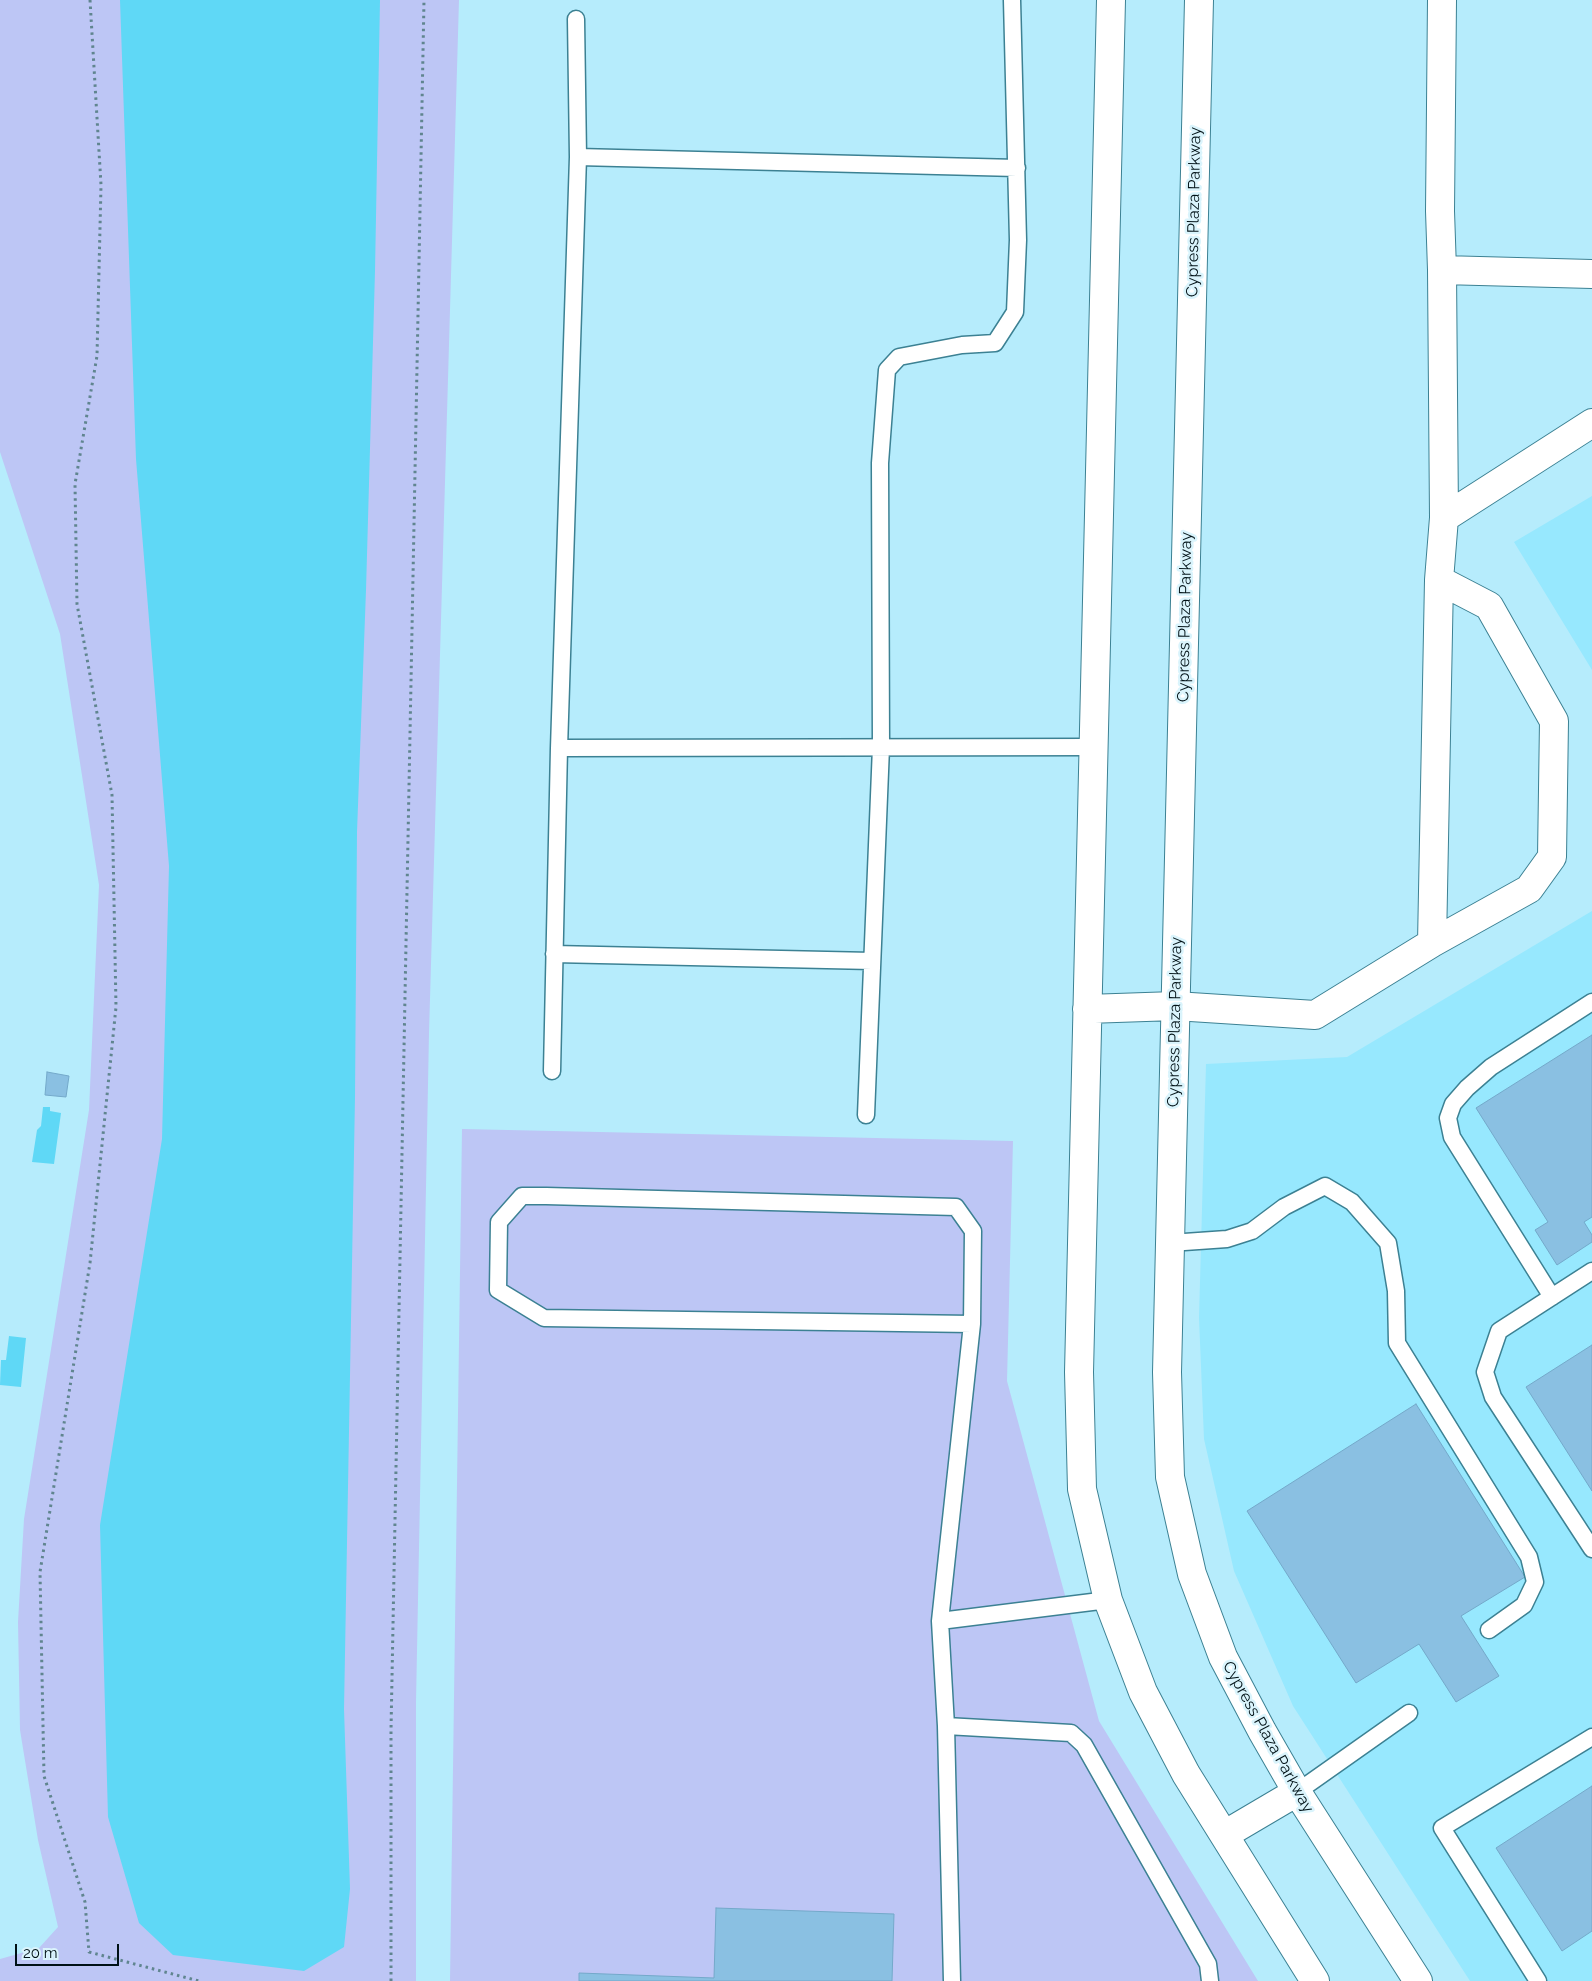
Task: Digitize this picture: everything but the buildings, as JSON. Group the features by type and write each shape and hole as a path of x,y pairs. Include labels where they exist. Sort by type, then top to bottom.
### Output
{"street":[{"path":"1111,0 1078,1372 1082,1489 1108,1600 1143,1692 1186,1774 1315,1981"},
{"name":"Cypress Plaza Parkway","path":"1199,0 1167,1372 1170,1478 1192,1574 1223,1656 1262,1731 1297,1792 1418,1981"},
{"path":"1432,943 1439,580 1444,518 1440,211 1442,0"},
{"path":"1442,270 1592,274"},
{"path":"1444,518 1592,423"},
{"path":"1087,1009 1175,1006 1315,1015 1432,943 1529,889 1552,857 1554,721 1489,606 1439,580"},
{"path":"1224,1835 1297,1792"}],"lane":[{"path":"866,1115 881,747 880,463 887,370 899,357 962,345 995,343 1015,312 1018,240 1012,0"},
{"path":"552,1071 578,157 576,19"},
{"path":"578,157 1016,168"},
{"path":"560,748 1094,747"},
{"path":"554,954 872,961"},
{"path":"1552,1297 1452,1137 1448,1118 1453,1104 1467,1088 1491,1067 1592,1002"},
{"path":"1170,1243 1226,1240 1252,1230 1284,1207 1325,1186 1352,1202 1388,1243 1396,1291 1397,1343 1529,1557 1535,1582 1524,1605 1489,1630"},
{"path":"952,1981 946,1726 940,1620 972,1324 973,1231 956,1207 522,1196 499,1222 498,1290 544,1318 972,1324"},
{"path":"1592,1271 1499,1331 1485,1372 1493,1397 1592,1549"},
{"path":"940,1620 1108,1600"},
{"path":"1297,1792 1409,1713"},
{"path":"946,1726 1071,1733 1084,1745 1208,1964 1210,1981"},
{"path":"1538,1981 1442,1828 1592,1737"}],"path":[{"path":"90,0 101,185 97,356 75,484 77,604 112,795 116,1007 90,1263 40,1572 44,1776 86,1902 89,1952 199,1981"},
{"path":"391,1981 391,1730 424,0"}],"shaded area":[{"path":"0,0 459,0 429,1033 416,1702 416,1981 0,1981 0,1959 39,1948 58,1927 38,1840 20,1730 18,1622 24,1519 89,1110 99,885 60,634 0,452"},
{"path":"120,0 380,0 375,271 357,832 355,1097 344,1709 350,1889 344,1947 304,1971 173,1955 139,1923 108,1817 100,1525 162,1139 169,866 136,459"},
{"path":"1592,496 1592,670 1514,542"},
{"path":"1592,911 1592,1981 1470,1981 1293,1706 1234,1571 1204,1439 1199,1318 1206,1064 1347,1057"},
{"path":"43,1107 50,1107 50,1111 61,1113 54,1164 32,1162 37,1130 41,1126"},
{"path":"462,1129 1013,1141 1007,1381 1099,1721 1258,1981 450,1981"},
{"path":"9,1336 26,1338 21,1387 0,1385 1,1360 6,1360"}]}
